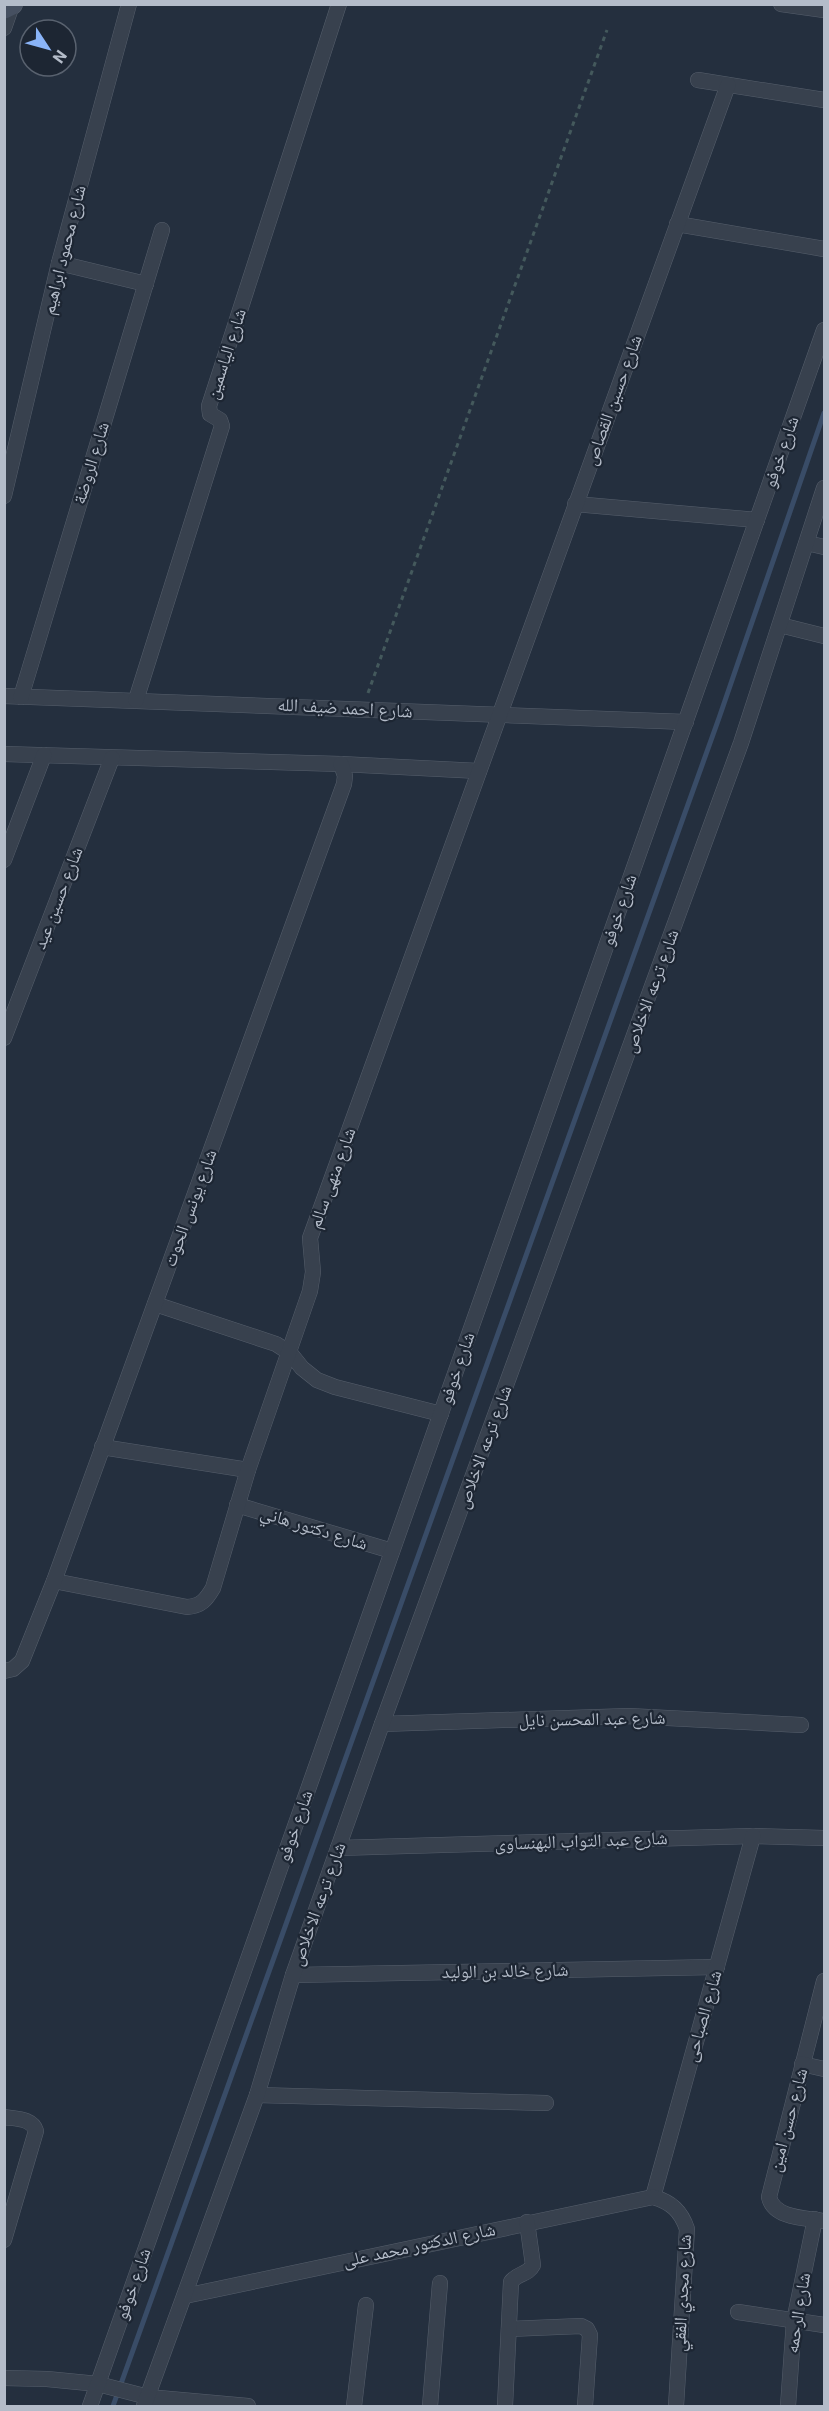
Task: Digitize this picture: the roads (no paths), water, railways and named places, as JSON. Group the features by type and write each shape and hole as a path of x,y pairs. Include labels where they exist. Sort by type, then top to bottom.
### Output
{"main road":[{"path":"4,8 12,4"}],"street":[{"path":"4,28 12,4"},
{"name":"شارع محمود ابراهيم","path":"4,496 59,263 129,4"},
{"name":"شارع الياسمين","path":"136,700 222,426 220,420 210,414 208,406 339,4"},
{"path":"781,4 825,10"},
{"path":"698,80 825,100"},
{"name":"شارع حسين القصاص","path":"500,716 728,85"},
{"path":"677,224 825,249"},
{"name":"شارع الروضة","path":"21,697 162,230"},
{"path":"59,263 146,284"},
{"name":"شارع خوفو","path":"90,2406 825,330"},
{"name":"شارع ترعه الاخلاص","path":"146,2402 257,2095 293,1975 382,1724 737,755 824,494"},
{"path":"576,504 757,520"},
{"path":"807,543 825,547"},
{"path":"780,625 825,636"},
{"name":"شارع احمد ضيف الله","path":"4,696 686,722"},
{"name":"شارع منهى سالم","path":"54,1581 187,1607 197,1606 207,1599 213,1588 248,1470 310,1291 313,1272 310,1238 500,716"},
{"path":"4,754 341,764 479,771"},
{"path":"4,860 44,755"},
{"name":"شارع حسين عيد","path":"4,1038 112,758"},
{"name":"شارع يونس الحوت","path":"4,1671 13,1669 27,1652 54,1581 345,784 341,764"},
{"path":"155,1304 262,1339 290,1353 302,1368 317,1380 334,1387 441,1414"},
{"path":"102,1447 248,1470"},
{"name":"شارع دكتور هاني","path":"237,1505 392,1551"},
{"name":"شارع عبد المحسن نايل","path":"382,1724 628,1716 801,1725"},
{"name":"شارع عبد التواب البهنساوى","path":"338,1848 753,1836 825,1838"},
{"name":"شارع الصباحى","path":"653,2197 753,1836"},
{"name":"شارع خالد بن الوليد","path":"293,1975 717,1967"},
{"name":"شارع حسن امين","path":"820,2220 781,2213 773,2207 769,2197 825,1981"},
{"path":"802,2064 825,2069"},
{"path":"257,2095 546,2103"},
{"path":"4,2117 29,2121 34,2125 36,2134 4,2240"},
{"name":"شارع الدكتور محمد على","path":"184,2296 653,2197"},
{"name":"شارع مجدي الفقي","path":"653,2197 663,2199 678,2211 687,2229 676,2406"},
{"name":"شارع الرحمه","path":"788,2406 794,2321 820,2220"},
{"path":"505,2406 511,2282 515,2277 528,2272 532,2265 527,2222"},
{"path":"430,2406 440,2283"},
{"path":"354,2406 366,2305"},
{"path":"738,2312 825,2325"},
{"path":"509,2328 581,2326 586,2329 590,2336 585,2406"},
{"path":"4,2378 98,2384 146,2402 248,2406"}],"waterway":[{"path":"113,2406 719,718 824,413"}]}
